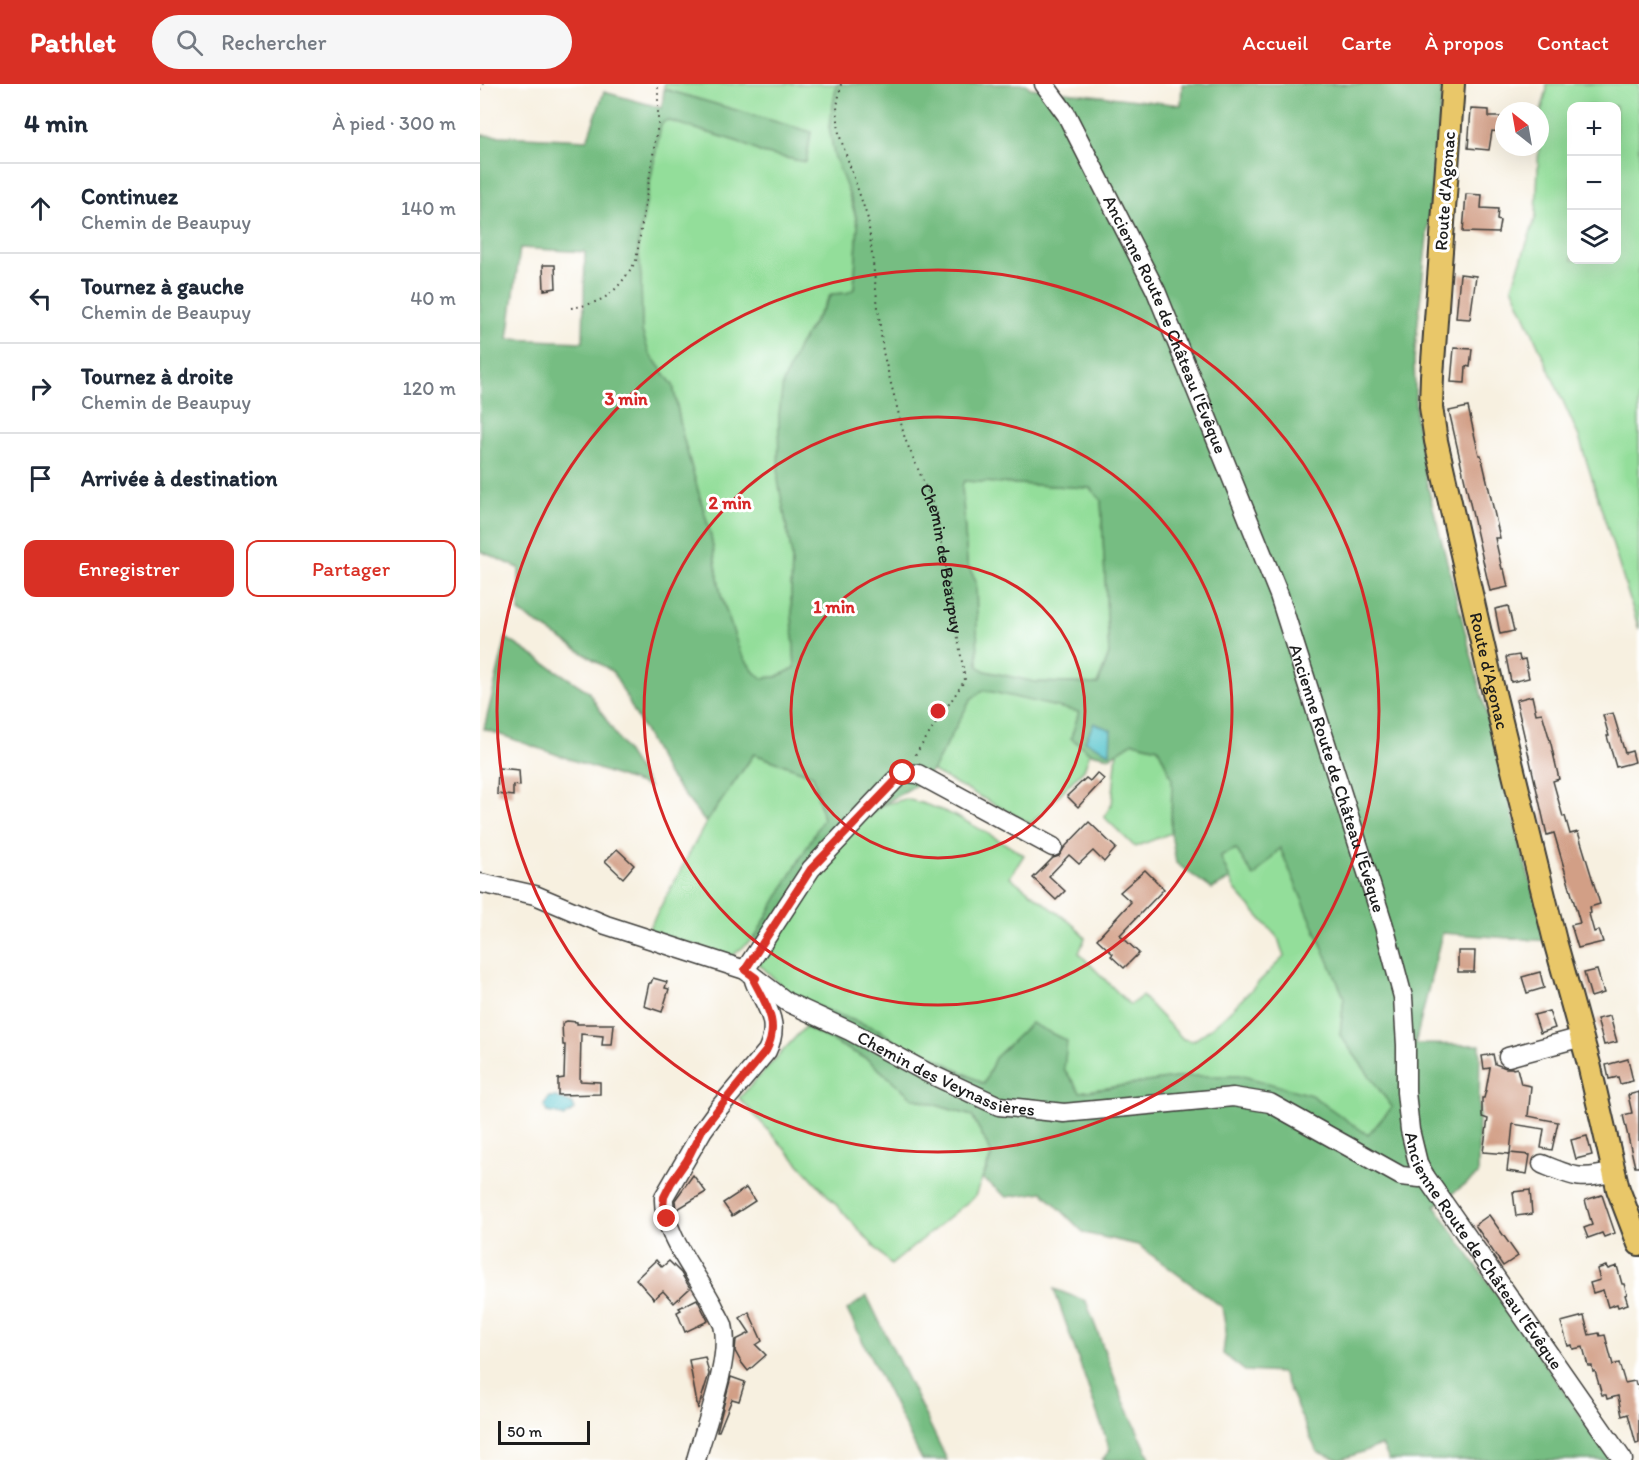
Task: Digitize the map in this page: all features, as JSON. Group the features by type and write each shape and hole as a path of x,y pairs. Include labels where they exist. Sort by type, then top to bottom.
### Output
{"main road":[{"name":"Route d'Agonac","path":"1453,84 1432,376 1431,407 1436,441 1491,681 1555,940 1582,1037 1614,1172 1639,1244"}],"street":[{"name":"Ancienne Route de Château l'Évêque","path":"1044,84 1066,114 1156,291 1279,595 1384,926 1403,997 1406,1092 1410,1130 1418,1163 1623,1460"},
{"path":"1062,84 1066,114"},
{"path":"696,1460 719,1382 724,1356 723,1326 705,1289 672,1236 663,1208 664,1197 702,1130 772,1041 774,1029 769,1012 750,974 811,869 903,773 918,774 1053,848"},
{"name":"Chemin des Veynassières","path":"480,883 535,895 606,926 750,974 787,1002 999,1106 1064,1113 1233,1097 1254,1099 1270,1103 1294,1115 1401,1176 1420,1178 1425,1176"},
{"path":"1508,1057 1582,1037"},
{"path":"1542,1164 1574,1177 1591,1178 1614,1172"}],"path":[{"path":"480,90 483,84"},
{"path":"571,308 594,304 608,296 626,277 636,261 658,124 658,84"},
{"name":"Chemin de Beaupuy","path":"842,84 837,107 839,134 868,219 883,352 905,439 937,513 965,680 903,773"}],"green space":[{"path":"664,84 837,84 829,127 858,225 854,290 831,294 798,347 785,518 792,556 791,596 795,668 776,677 761,678 740,653 721,595 711,536 683,437 673,385 649,353 642,331 638,244 661,124 667,120 739,142 762,153 806,162 811,132 664,89"},
{"path":"837,84 1026,84 1030,88 1181,105 1182,84 1443,84 1414,360 1416,418 1427,484 1524,859 1548,941 1442,933 1415,1044 1480,1045 1478,1175 1435,1206 1612,1460 1389,1460 1382,1445 1340,1460 1317,1452 1282,1373 1245,1371 1223,1354 1226,1330 1222,1307 1138,1245 1084,1233 1043,1192 1007,1197 983,1179 992,1154 972,1116 913,1098 867,1059 805,1027 794,998 879,1030 902,1046 923,1051 984,1084 995,1058 1031,1023 1067,1041 1064,1069 1080,1092 1188,1076 1243,1076 1311,1095 1368,1135 1392,1107 1340,1035 1344,997 1280,848 1254,877 1236,849 1220,856 1230,879 1212,889 1176,863 1171,833 1172,778 1158,748 1133,742 1110,757 1090,753 1071,738 1079,712 984,690 971,699 932,771 916,785 882,805 852,828 756,961 755,937 823,819 813,775 754,754 706,823 666,772 613,672 519,612 519,568 480,551 480,135 587,140 604,92 662,108 664,89 811,132 806,162 762,153 739,142 667,120 661,124 638,244 642,331 649,353 673,385 683,437 711,536 721,595 740,652 754,672 762,678 776,677 795,668 791,596 792,556 778,480 779,414 783,383 798,347 832,294 847,293 854,289 858,225 853,204 834,155 829,127","holes":["520,248 585,252 583,342 508,339","964,481 1090,488 1101,500 1109,654 1098,684 1035,682 985,671 978,666 976,582 967,563 962,486"]},
{"path":"1546,84 1639,84 1639,629 1579,437 1512,287 1536,216 1538,156 1549,156 1549,102 1544,102"},
{"path":"964,481 1089,488 1101,499 1109,654 1097,684 1035,682 985,671 978,666 976,582 967,563 962,486"},
{"path":"506,638 588,691 649,787 484,729"},
{"path":"984,690 1079,712 1071,738 1090,753 1084,769 1031,824 932,771 971,699"},
{"path":"1133,742 1158,748 1172,778 1171,833 1135,847 1104,817 1112,804 1117,752"},
{"path":"754,754 813,775 823,819 755,937 731,957 648,930 706,823"},
{"path":"905,799 952,815 981,829 1024,855 1010,877 1075,926 1085,938 1079,953 1130,1005 1142,996 1183,1039 1193,1041 1229,1012 1284,957 1278,938 1235,890 1220,856 1236,849 1280,847 1344,997 1340,1035 1392,1107 1368,1136 1311,1095 1188,1076 1080,1092 1064,1069 995,1058 984,1084 923,1051 902,1046 879,1030 794,998 756,961 852,828 882,805"},
{"path":"805,1027 867,1059 913,1098 972,1116 992,1154 975,1196 891,1265 739,1098"},
{"path":"1054,1289 1086,1301 1121,1395 1151,1460 1102,1460 1110,1450"},
{"path":"867,1296 947,1460 922,1460 847,1310"}],"water":[{"path":"1094,723 1111,730 1110,753 1085,741"},
{"path":"549,1097 556,1097 573,1104 574,1110 564,1117 547,1112 544,1105"}],"building":[{"path":"1471,109 1489,110 1489,117 1495,117 1495,131 1492,131 1489,150 1468,148"},
{"path":"1466,194 1482,195 1481,208 1498,209 1497,220 1500,221 1498,233 1463,232"},
{"path":"543,265 555,265 556,288 544,290"},
{"path":"1460,274 1476,276 1470,319 1456,318"},
{"path":"1454,348 1472,349 1470,367 1466,366 1465,383 1451,382"},
{"path":"1468,407 1500,538 1495,538 1508,587 1490,591 1449,411"},
{"path":"1508,606 1514,631 1500,634 1495,609"},
{"path":"1519,655 1520,660 1525,659 1529,678 1511,682 1506,657"},
{"path":"1532,696 1536,714 1542,713 1551,744 1559,779 1553,781 1563,817 1565,816 1570,834 1578,832 1600,904 1590,907 1591,913 1589,914 1594,932 1599,930 1603,942 1578,948 1571,925 1580,923 1554,833 1547,835 1516,700"},
{"path":"1613,713 1625,753 1632,751 1635,762 1616,767 1603,715"},
{"path":"498,768 519,770 520,786 513,785 513,796 497,794"},
{"path":"1097,773 1104,779 1078,807 1067,796 1086,778 1090,781"},
{"path":"1089,822 1116,848 1104,862 1093,851 1079,864 1069,855 1049,876 1065,891 1056,900 1033,878 1053,858 1059,856"},
{"path":"617,849 634,865 623,878 605,861"},
{"path":"1145,870 1164,889 1120,935 1139,953 1124,968 1097,939 1131,902 1120,892"},
{"path":"1458,951 1475,951 1474,972 1458,972"},
{"path":"1597,970 1604,993 1591,997 1584,973"},
{"path":"1540,972 1544,988 1527,993 1522,977"},
{"path":"653,978 667,982 665,988 669,989 662,1012 644,1006 649,983"},
{"path":"1549,1011 1555,1028 1540,1033 1534,1015"},
{"path":"1610,1016 1617,1042 1604,1045 1597,1019"},
{"path":"577,1022 577,1024 614,1024 612,1045 602,1045 603,1036 581,1034 580,1081 600,1082 600,1094 558,1095 558,1079 564,1078 565,1045 563,1045 562,1023"},
{"path":"1493,1054 1495,1064 1506,1068 1517,1068 1521,1084 1531,1086 1528,1116 1558,1122 1552,1150 1541,1148 1544,1129 1513,1124 1510,1153 1530,1155 1527,1174 1507,1171 1509,1154 1483,1152 1488,1119 1482,1117 1482,1098 1484,1098 1490,1068 1484,1069 1482,1056"},
{"path":"1628,1059 1633,1081 1620,1084 1618,1077 1609,1079 1606,1065"},
{"path":"1639,1092 1639,1167 1635,1167 1623,1115 1632,1113 1628,1095"},
{"path":"1587,1136 1592,1155 1576,1159 1571,1140"},
{"path":"693,1175 706,1192 676,1210 675,1200"},
{"path":"746,1188 755,1201 732,1216 723,1203"},
{"path":"1530,1190 1532,1214 1516,1216 1513,1192"},
{"path":"1602,1195 1615,1233 1604,1237 1602,1233 1588,1238 1584,1228 1592,1225 1585,1200"},
{"path":"1489,1215 1518,1256 1503,1266 1475,1225"},
{"path":"656,1260 662,1267 669,1261 681,1273 690,1288 674,1303 663,1291 654,1299 636,1279"},
{"path":"1606,1266 1608,1269 1617,1266 1627,1294 1625,1295 1628,1304 1608,1307 1603,1290 1593,1293 1590,1283 1600,1280 1597,1269"},
{"path":"697,1299 708,1321 685,1332 677,1312 681,1310 679,1308"},
{"path":"749,1312 762,1341 756,1345 766,1355 748,1371 735,1351 736,1340 750,1333 740,1318"},
{"path":"1584,1316 1589,1335 1599,1333 1600,1336 1605,1335 1613,1365 1619,1363 1625,1383 1635,1381 1636,1385 1639,1384 1639,1443 1636,1444 1628,1414 1622,1416 1618,1396 1607,1399 1606,1395 1602,1395 1595,1371 1593,1372 1592,1366 1588,1366 1583,1347 1573,1349 1572,1345 1568,1346 1561,1322"},
{"path":"705,1357 709,1374 698,1409 689,1360"},
{"path":"731,1377 745,1382 739,1401 732,1399 719,1431 717,1431"}],"route":[{"path":"667,1219 663,1208 664,1197 702,1130 746,1078 772,1041 774,1029 769,1012 754,981 756,978 745,970 811,869 903,773"}]}
